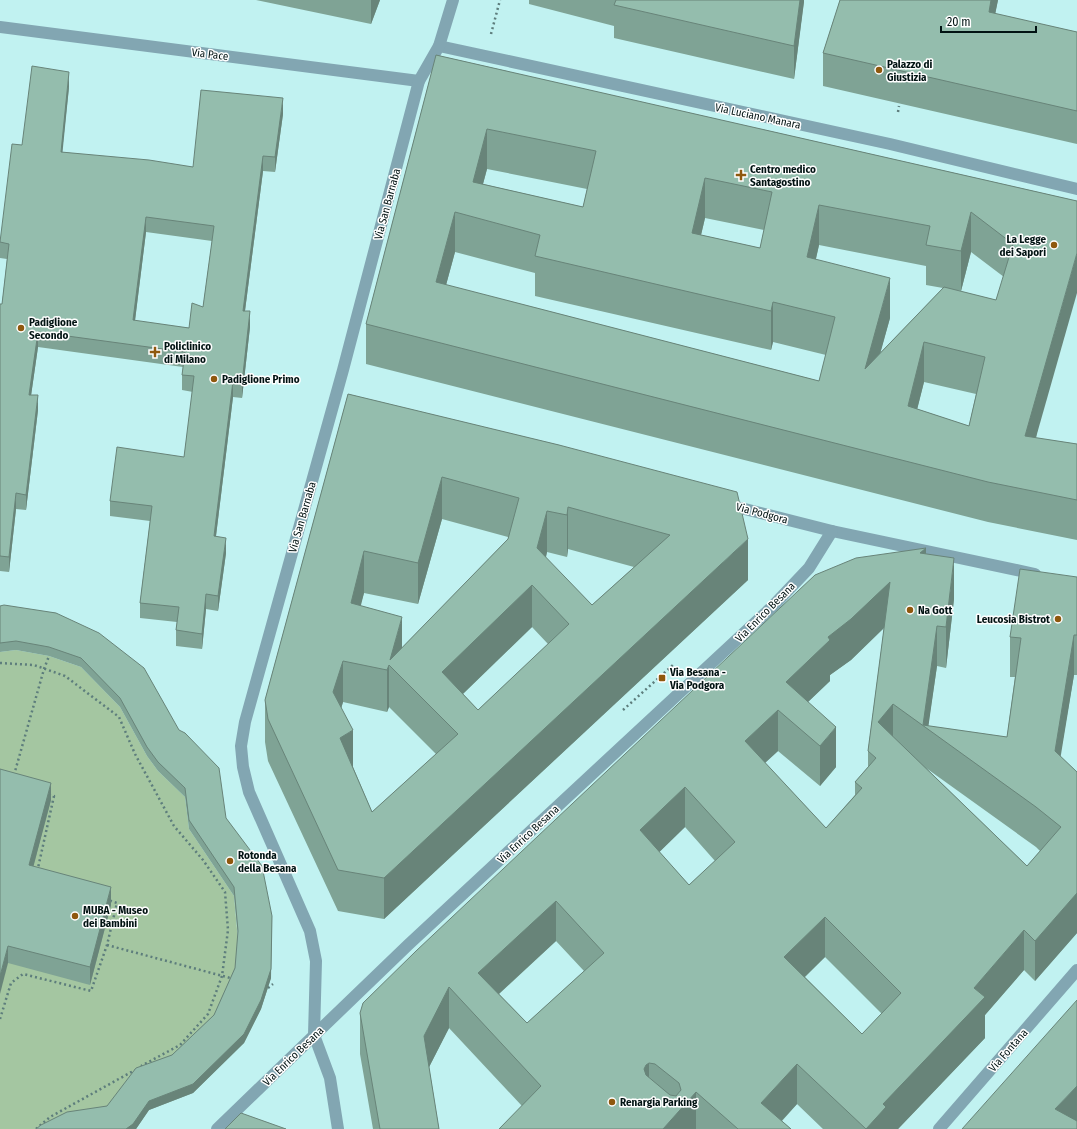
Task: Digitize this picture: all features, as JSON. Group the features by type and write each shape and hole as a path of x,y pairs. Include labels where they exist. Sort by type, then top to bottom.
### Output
{"street":[{"name":"Via San Barnaba","path":"314,1035 316,961 310,931 249,792 243,767 241,746 253,691 334,402 419,81 439,46 453,0"},
{"name":"Via Pace","path":"0,27 419,81"},
{"name":"Via Luciano Manara","path":"439,46 890,144 1077,189"},
{"path":"334,402 348,405"},
{"name":"Via Podgora","path":"715,501 832,531 1047,577"},
{"name":"Via Enrico Besana","path":"217,1129 314,1035 773,606 809,568 832,531"},
{"name":"Via Fontana","path":"939,1129 1077,970"},
{"path":"314,1035 330,1078 338,1129"}],"path":[{"path":"490,35 500,0"},
{"path":"898,112 899,106"},
{"path":"13,778 49,656"},
{"path":"623,710 676,662"},
{"path":"0,663 34,665 65,676 120,717 135,754 174,826 203,860 225,892 228,930 222,976 208,1014 180,1045 50,1117 36,1129"},
{"path":"40,873 38,868 54,796 47,794"},
{"path":"0,1019 11,983 23,974 91,991 107,945 117,903 103,899"},
{"path":"107,945 234,979"},
{"path":"268,988 273,984"}],"green space":[{"path":"16,650 49,656 81,667 120,707 147,756 158,771 185,797 189,829 234,896 238,940 235,976 214,1024 107,1115 51,1129 0,1129 0,652"}],"building":[{"path":"616,0 800,0 794,46 614,5"},
{"path":"840,0 991,0 989,12 1077,32 1077,111 823,53"},
{"path":"436,55 1077,201 1077,253 1025,436 1077,444 1077,500 988,482 366,324","holes":["487,129 596,151 583,207 473,182","705,178 772,192 760,248 692,233","819,205 930,226 926,245 961,251 971,212 1013,244 996,300 944,287 865,369 890,278 807,257","455,212 540,235 535,256 771,311 773,302 835,317 819,381 436,282","924,342 985,357 969,426 908,406"]},
{"path":"32,66 69,72 61,152 149,160 193,167 201,90 283,98 275,157 263,156 243,311 250,311 242,383 233,381 214,536 226,538 218,596 206,594 202,634 176,630 179,607 140,603 152,506 110,501 117,447 184,457 194,376 182,375 185,352 38,332 29,395 38,395 26,495 16,493 9,557 0,556 0,304 2,304 9,244 0,242 12,144 22,145","holes":["146,217 214,226 203,307 192,303 189,328 133,320"]},
{"path":"348,394 559,445 737,492 748,539 384,878 338,870 268,719 265,700","holes":["442,477 519,498 508,539 390,660 402,617 351,603 364,551 418,563","568,507 670,535 592,605 537,548 547,511 567,515","532,585 569,624 478,710 442,672","343,661 387,670 389,665 458,734 372,812 340,738 353,730 333,692"]},
{"path":"926,548 920,553 954,558 946,627 937,626 923,725 1007,737 1021,638 1010,637 1020,569 1077,577 1077,635 1074,635 1055,751 1077,772 1077,893 1035,941 1024,930 974,988 985,997 883,1104 886,1107 866,1129 797,1064 761,1103 791,1129 738,1129 696,1092 663,1129 499,1129 541,1086 449,987 424,1036 439,1129 380,1129 360,1013 363,1003 416,951 815,575 856,558","holes":["890,582 868,751 876,758 855,782 862,788 826,828 745,741 778,710 820,746 836,727 786,682 830,640 828,637 851,619","893,704 1036,807 1061,827 1027,866 878,722","685,787 735,842 689,885 640,830","556,901 604,953 527,1023 478,973","825,917 901,993 862,1034 784,957","649,1063 655,1064 679,1083 681,1090 676,1096 670,1095 646,1075 644,1069"]},
{"name":"Rotonda della Besana","path":"4,605 56,613 99,633 144,668 179,730 185,733 219,768 226,818 262,866 272,916 271,969 261,1000 244,1034 193,1084 149,1101 133,1124 126,1129 36,1129 67,1112 107,1106 136,1068 172,1055 214,1015 235,968 238,931 234,887 189,820 185,788 158,762 147,747 120,698 81,658 49,647 16,641 0,643 0,606"},
{"path":"0,769 51,783 29,865 111,887 90,967 8,946 0,976"},
{"path":"1077,1000 1077,1086 1055,1109 1077,1121 1077,1129 962,1129"},
{"path":"241,1113 286,1129 225,1129"}],"place":[{"name":"Palazzo di Giustizia","path":"879,70"},
{"name":"Centro medico Santagostino","path":"741,175"},
{"name":"La Legge dei Sapori","path":"1054,245"},
{"name":"Padiglione Secondo","path":"21,328"},
{"name":"Policlinico di Milano","path":"155,352"},
{"name":"Padiglione Primo","path":"214,379"},
{"name":"Na Gott","path":"910,610"},
{"name":"Leucosia Bistrot","path":"1058,619"},
{"name":"Via Besana - Via Podgora","path":"662,678"},
{"name":"Rotonda della Besana","path":"230,861"},
{"name":"MUBA - Museo dei Bambini","path":"75,916"},
{"name":"Renargia Parking","path":"612,1102"}]}
